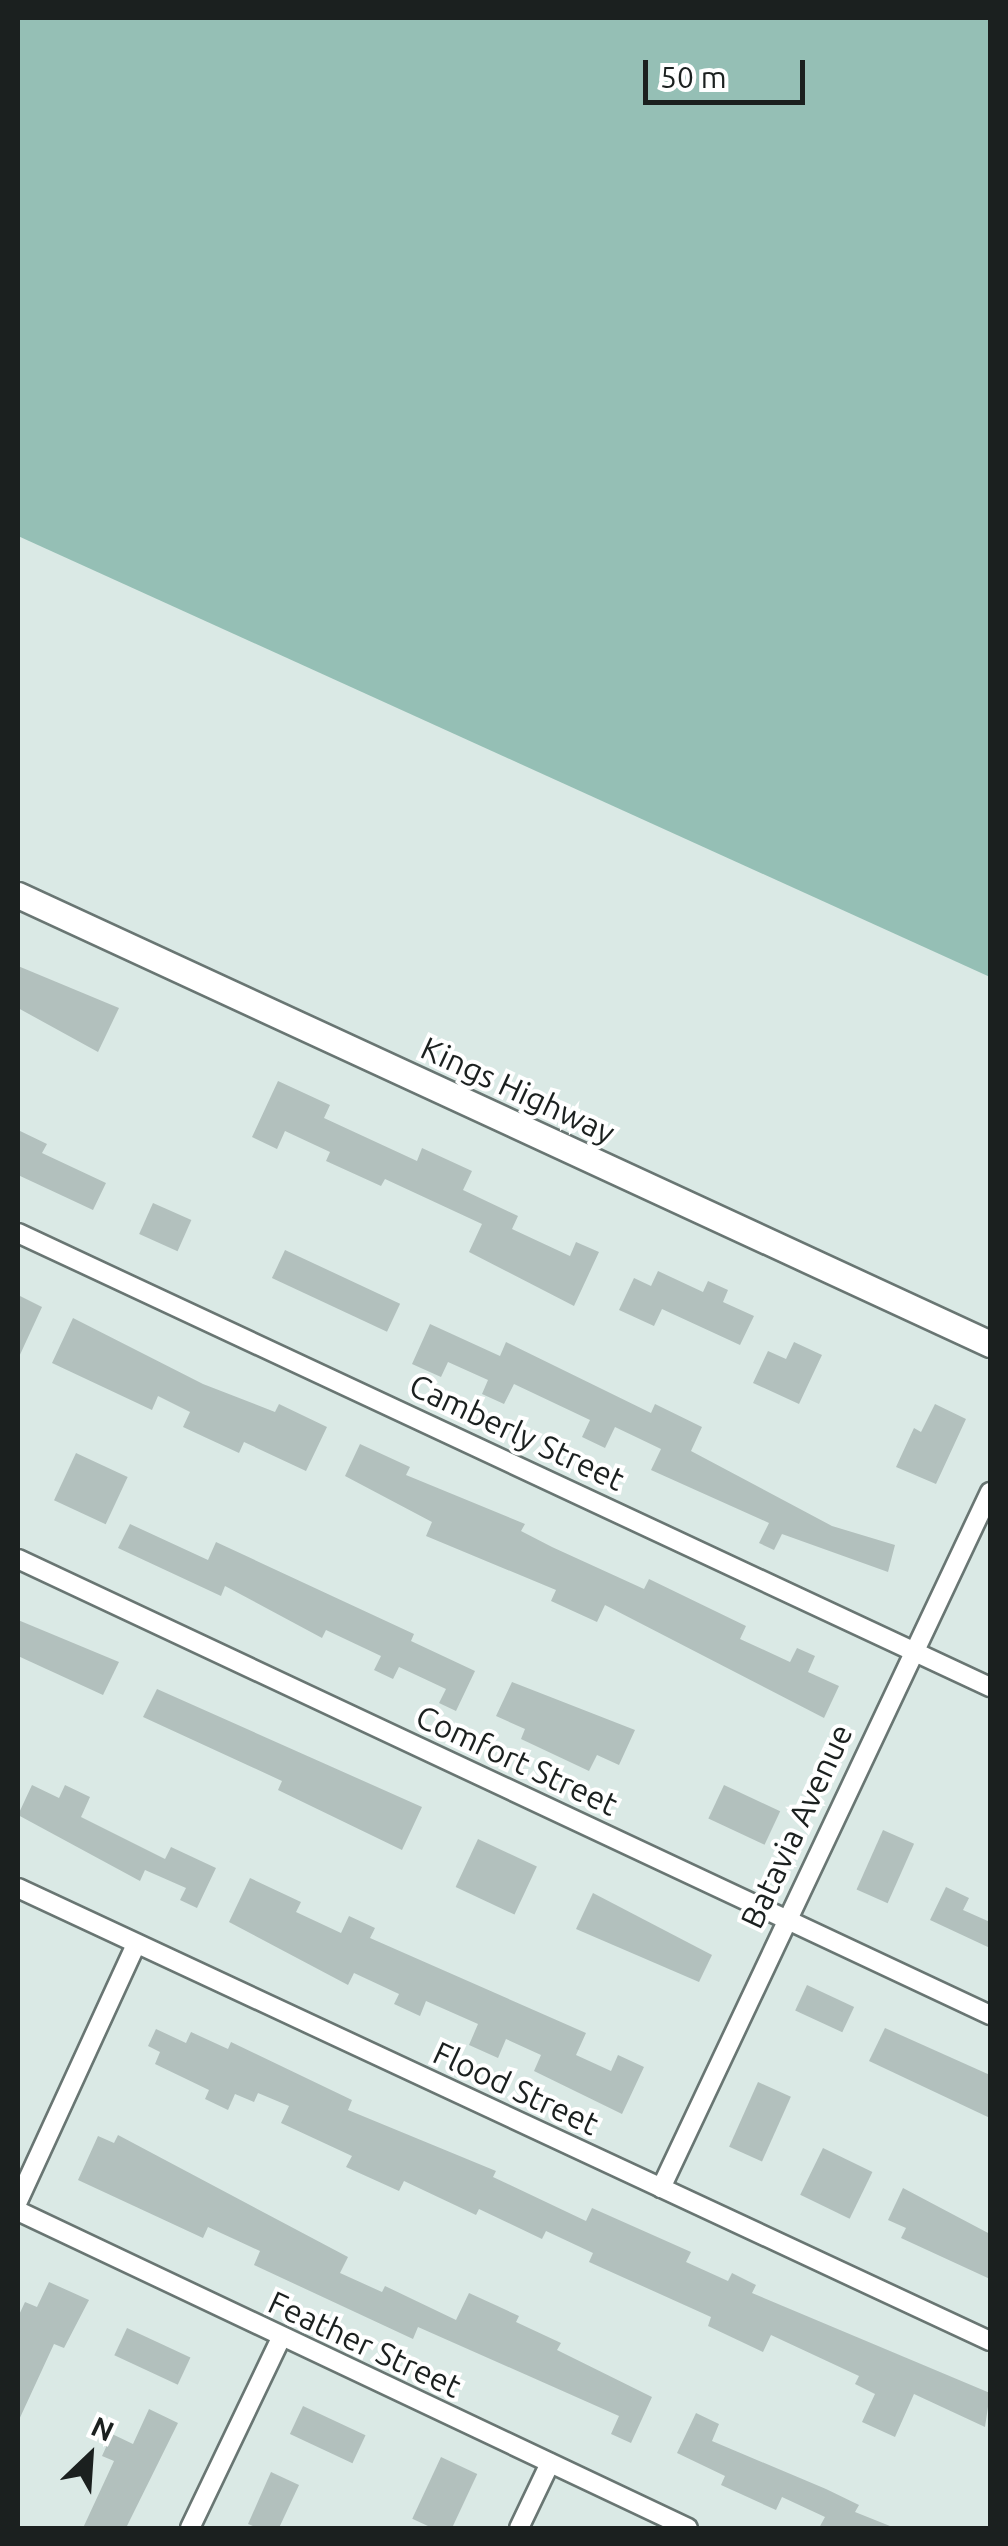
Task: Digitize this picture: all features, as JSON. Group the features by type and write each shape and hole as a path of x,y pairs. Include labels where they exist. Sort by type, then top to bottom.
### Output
{"street":[{"name":"Kings Highway","path":"18,895 990,1344"},
{"name":"Camberly Street","path":"18,1232 990,1687"},
{"name":"Batavia Avenue","path":"662,2188 784,1919 990,1492"},
{"name":"Comfort Street","path":"18,1559 990,2015"},
{"name":"Flood Street","path":"18,1888 990,2341"},
{"path":"18,2201 136,1945"},
{"name":"Feather Street","path":"18,2212 688,2528"},
{"path":"190,2528 281,2338"},
{"path":"518,2528 550,2464"}],"green space":[{"path":"18,18 990,18 990,977 18,536"}],"building":[{"path":"18,966 119,1008 98,1052 18,1008"},
{"path":"278,1081 330,1105 324,1118 417,1161 422,1148 472,1171 463,1190 518,1216 512,1229 570,1256 576,1242 599,1252 574,1306 469,1252 482,1224 385,1179 381,1186 326,1161 330,1152 285,1131 277,1149 252,1137"},
{"path":"18,1130 47,1144 42,1153 106,1183 93,1210 18,1175"},
{"path":"153,1203 191,1220 178,1251 139,1234"},
{"path":"285,1250 400,1304 387,1332 272,1278"},
{"path":"658,1271 703,1292 708,1281 728,1290 723,1302 754,1316 740,1345 662,1309 654,1326 619,1310 634,1278 651,1286"},
{"path":"18,1295 42,1307 18,1359"},
{"path":"73,1318 203,1384 275,1412 279,1404 327,1427 306,1471 244,1442 239,1453 183,1427 190,1412 158,1396 152,1410 52,1363"},
{"path":"430,1324 500,1356 506,1342 651,1413 655,1404 702,1427 691,1451 832,1526 895,1545 888,1572 782,1534 774,1550 759,1543 769,1523 651,1470 661,1449 615,1427 605,1448 582,1437 590,1420 514,1384 504,1404 482,1394 488,1380 448,1362 441,1377 412,1364"},
{"path":"794,1342 822,1355 799,1404 753,1383 768,1351 786,1359"},
{"path":"935,1404 966,1419 936,1484 896,1467 914,1428 921,1432"},
{"path":"360,1444 410,1467 406,1475 525,1524 521,1531 552,1547 644,1589 649,1579 746,1626 740,1639 790,1662 797,1648 815,1656 808,1672 839,1686 824,1718 605,1605 597,1622 551,1601 556,1590 426,1536 432,1522 345,1476"},
{"path":"76,1453 128,1477 106,1524 54,1500"},
{"path":"130,1524 208,1560 216,1542 414,1634 411,1641 475,1671 456,1711 439,1703 446,1689 399,1667 393,1679 374,1670 381,1656 326,1630 322,1638 225,1586 221,1596 118,1548"},
{"path":"18,1620 119,1662 103,1695 18,1656"},
{"path":"512,1682 635,1730 619,1765 597,1755 589,1771 521,1739 525,1729 496,1716"},
{"path":"157,1689 422,1807 402,1850 278,1790 282,1781 143,1717"},
{"path":"32,1785 59,1798 65,1785 90,1797 81,1817 165,1859 171,1847 216,1868 197,1908 180,1900 186,1888 145,1870 140,1881 18,1815"},
{"path":"724,1785 780,1811 765,1845 708,1819"},
{"path":"883,1830 914,1844 888,1903 857,1889"},
{"path":"478,1839 537,1866 515,1915 456,1887"},
{"path":"250,1878 301,1902 296,1912 341,1933 349,1916 375,1928 370,1938 586,2033 576,2055 611,2071 618,2055 644,2067 622,2114 534,2071 541,2055 506,2039 498,2058 469,2045 478,2024 426,2001 420,2016 394,2004 399,1994 354,1973 348,1985 229,1922"},
{"path":"946,1887 969,1898 963,1910 990,1922 990,1948 930,1920"},
{"path":"593,1893 712,1955 699,1982 576,1929"},
{"path":"807,1985 854,2007 842,2032 795,2010"},
{"path":"885,2028 990,2075 990,2118 869,2061"},
{"path":"156,2029 186,2043 191,2032 228,2049 231,2042 352,2100 348,2110 496,2171 493,2177 586,2221 592,2208 691,2252 686,2262 728,2281 732,2273 756,2285 752,2293 990,2393 985,2427 914,2394 895,2437 862,2422 875,2394 855,2384 859,2376 771,2335 763,2352 708,2326 711,2317 589,2262 593,2253 546,2231 542,2239 479,2209 476,2215 404,2181 399,2191 346,2167 352,2156 281,2123 289,2106 258,2093 254,2102 235,2094 228,2110 205,2099 209,2090 155,2064 160,2052 148,2046"},
{"path":"758,2082 791,2097 762,2162 729,2147"},
{"path":"118,2135 348,2257 340,2273 382,2292 385,2286 456,2320 469,2293 519,2316 516,2322 561,2343 557,2350 652,2397 631,2443 611,2434 619,2416 418,2327 413,2339 254,2265 260,2251 208,2227 203,2238 78,2180 98,2136 114,2143"},
{"path":"823,2148 872,2172 850,2219 800,2195"},
{"path":"903,2188 990,2234 990,2279 901,2238 906,2228 888,2220"},
{"path":"49,2282 89,2300 64,2348 54,2344 18,2422 18,2317 25,2302 37,2307"},
{"path":"127,2328 190,2358 178,2385 114,2355"},
{"path":"303,2406 366,2435 352,2463 290,2434"},
{"path":"149,2409 178,2423 126,2528 83,2528 114,2461 102,2456 112,2434 133,2444"},
{"path":"696,2413 719,2424 712,2441 826,2489 859,2505 855,2512 895,2528 819,2528 825,2517 782,2497 776,2510 721,2485 725,2476 677,2453"},
{"path":"441,2457 477,2474 452,2528 432,2528 412,2519"},
{"path":"271,2472 299,2485 279,2528 258,2528 248,2524"}]}
